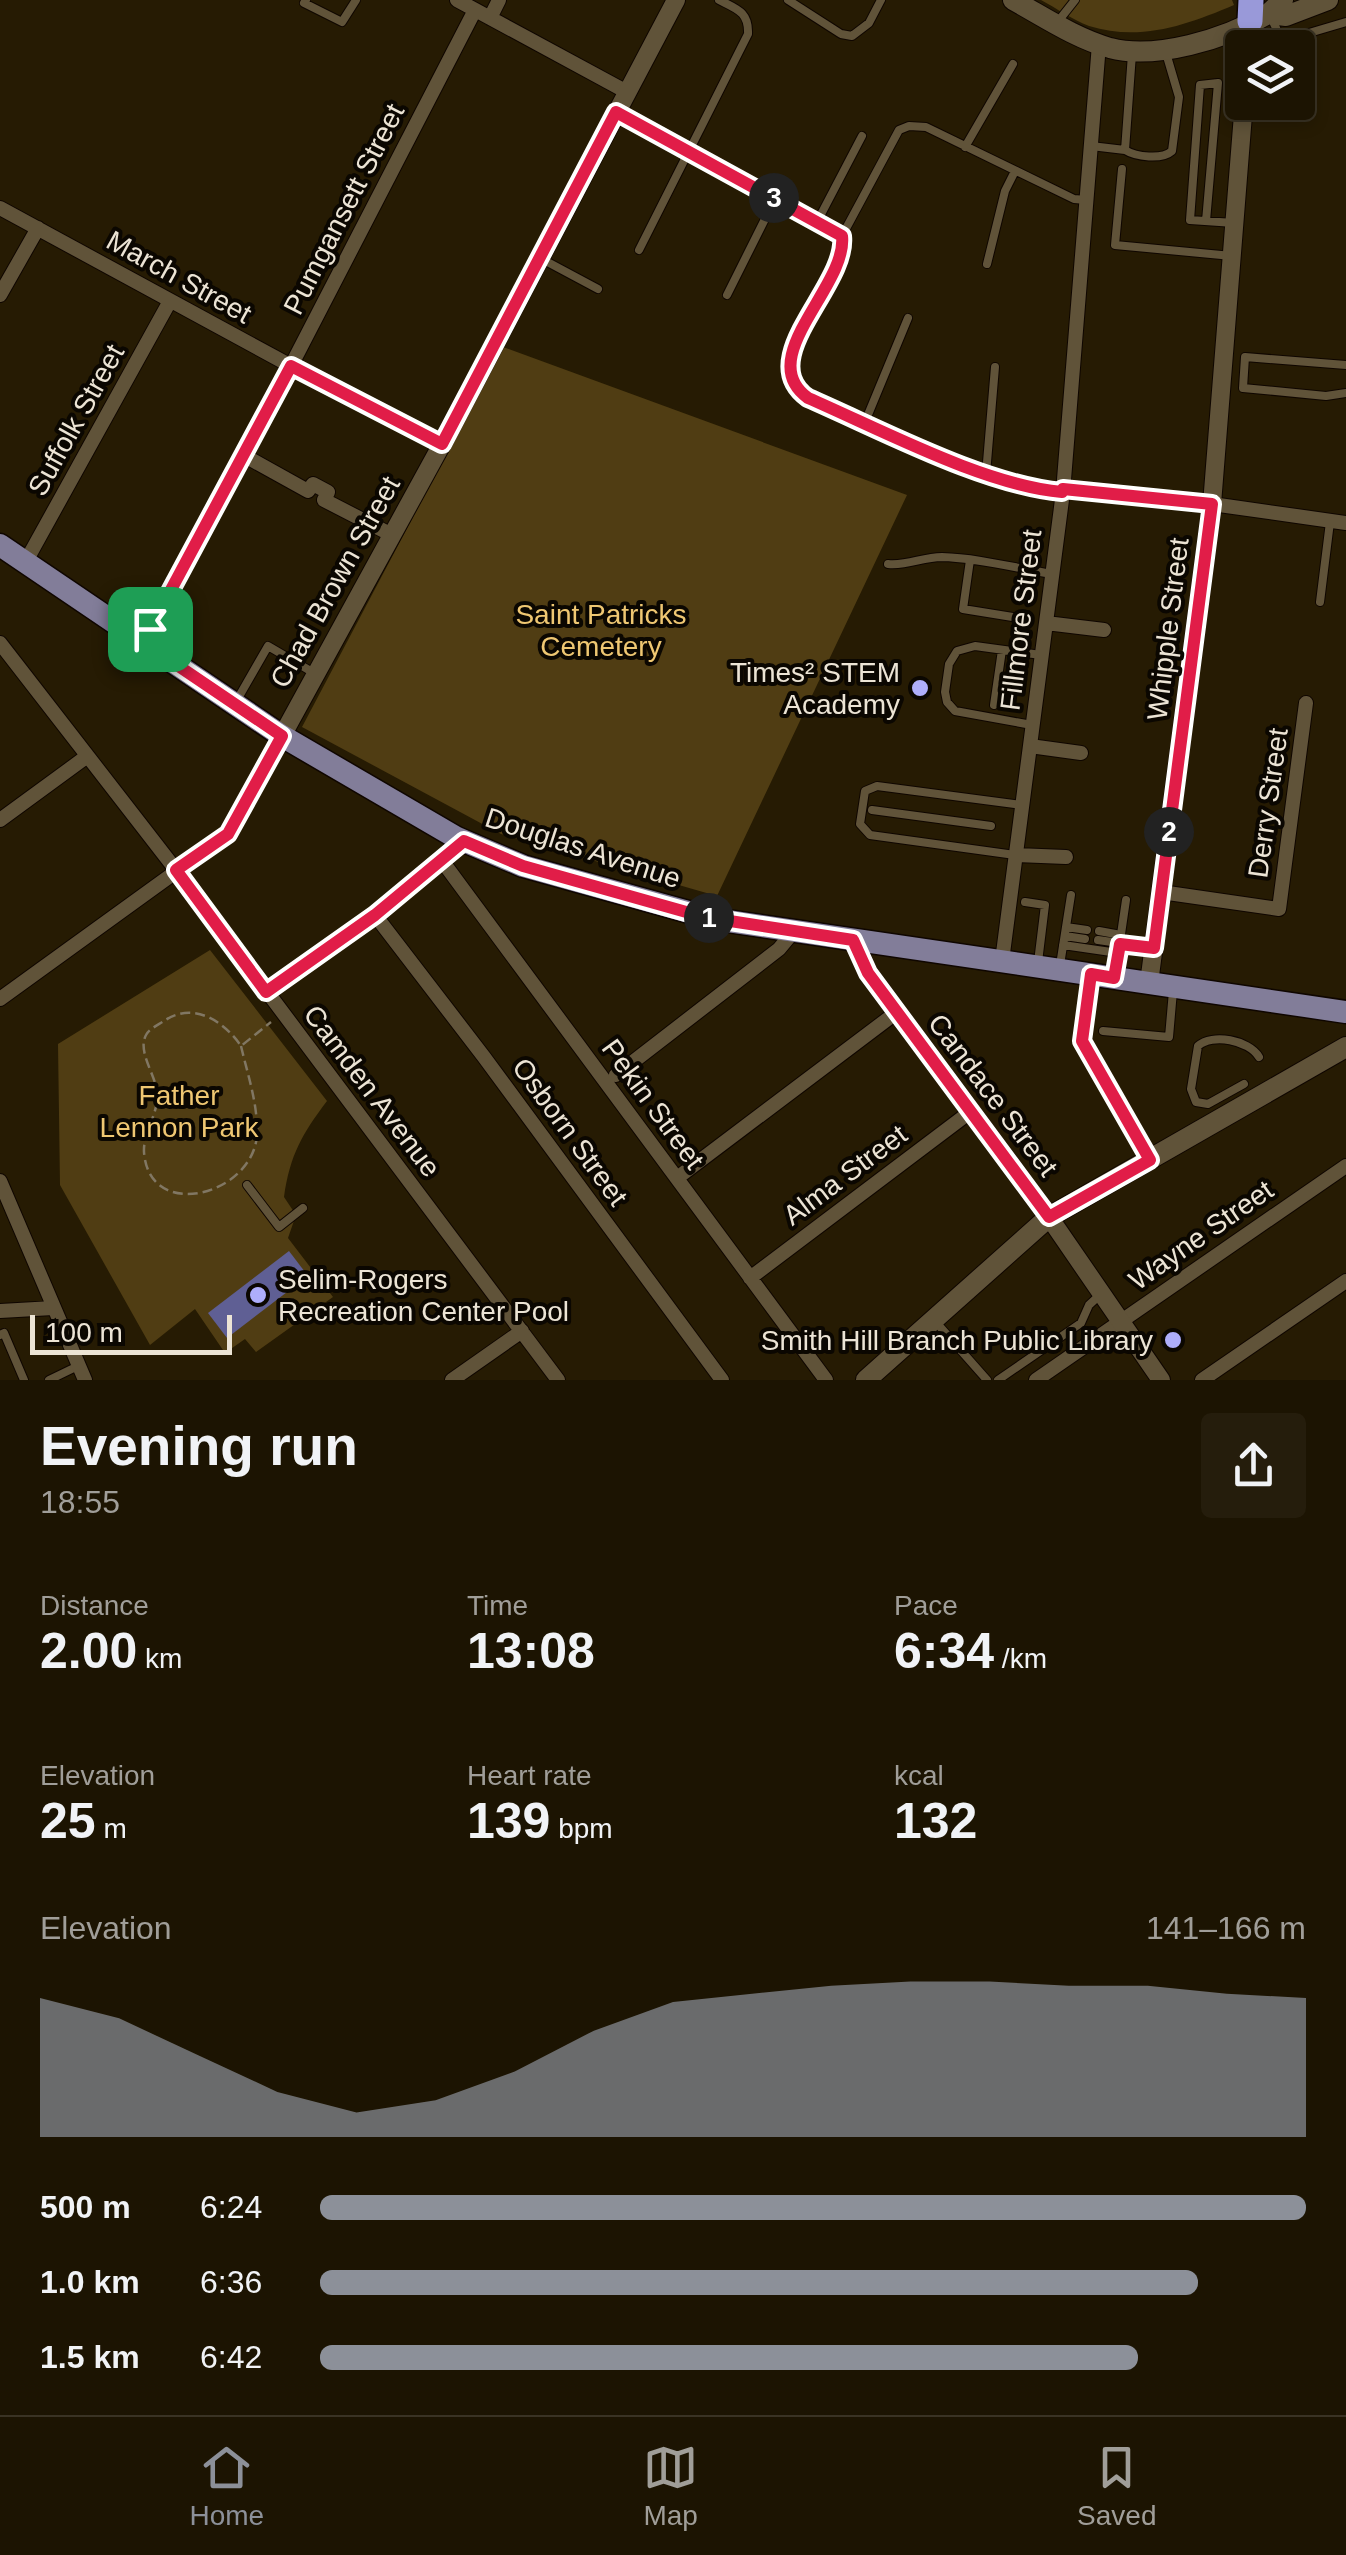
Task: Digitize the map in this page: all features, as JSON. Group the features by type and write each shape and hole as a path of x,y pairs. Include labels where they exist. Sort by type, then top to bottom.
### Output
{"main road":[{"path":"1012,0 1099,44 1132,51 1166,50 1201,41 1263,9 1286,16 1328,0"},
{"name":"Douglas Avenue","path":"0,546 282,736 464,841 523,866 692,914 1346,1012"},
{"path":"871,1379 1049,1217 1346,1047"}],"street":[{"path":"456,0 626,92"},
{"path":"490,18 498,0"},
{"name":"Chad Brown Street","path":"0,999 228,834 442,444 676,0"},
{"name":"Pumgansett Street","path":"143,642 475,10"},
{"name":"Fillmore Street","path":"1002,961 1063,491 1099,44"},
{"name":"Whipple Street","path":"1149,983 1212,504 1243,120"},
{"name":"March Street","path":"0,208 442,444"},
{"path":"0,294 38,228"},
{"name":"Suffolk Street","path":"26,563 170,301"},
{"path":"243,455 308,491 313,484 328,492 324,500 392,535"},
{"path":"1063,491 1212,504 1338,522"},
{"path":"1046,623 1104,630"},
{"name":"Camden Avenue","path":"0,643 176,870 558,1380"},
{"name":"Derry Street","path":"1161,892 1279,909 1306,703"},
{"path":"1030,746 1081,753"},
{"path":"0,820 86,757"},
{"path":"269,996 464,841"},
{"path":"1016,855 1066,857"},
{"name":"Pekin Street","path":"440,858 826,1380"},
{"name":"Osborn Street","path":"375,915 722,1380"},
{"path":"616,1075 774,953 794,931"},
{"name":"Candace Street","path":"853,940 864,968 1049,1217 1161,1380"},
{"path":"1103,976 1082,1041 1150,1160"},
{"path":"676,1178 897,1012"},
{"name":"Alma Street","path":"750,1278 970,1112"},
{"name":"Wayne Street","path":"1036,1380 1346,1166"},
{"path":"0,1181 82,1373"},
{"path":"1202,1380 1346,1282"},
{"path":"0,1311 54,1308"},
{"path":"452,1380 522,1331"}],"lane":[{"path":"306,0 342,22 356,0"},
{"path":"638,250 748,34 749,22 744,12 719,0"},
{"path":"788,0 842,34 852,36 869,23 881,0"},
{"path":"1056,24 1075,0"},
{"path":"1263,9 1282,41 1346,22"},
{"path":"1091,146 1162,156 1172,151 1178,97 1166,50"},
{"path":"1125,150 1132,51"},
{"path":"965,146 1013,64"},
{"path":"1206,221 1218,84 1200,85 1190,220 1234,223"},
{"path":"616,112 842,236"},
{"path":"1063,491 1034,490 986,474 808,398 795,388 789,374 796,344 843,255 842,236 899,130 926,127 1074,199 1086,200"},
{"path":"817,222 862,136"},
{"path":"1122,169 1115,245 1232,256"},
{"path":"987,264 1005,191 1016,171"},
{"path":"727,296 774,199"},
{"path":"540,258 598,289"},
{"path":"865,422 908,318"},
{"path":"1243,388 1245,357 1346,365"},
{"path":"986,474 995,366"},
{"path":"1221,386 1326,396 1346,393"},
{"path":"1320,602 1338,522"},
{"path":"888,564 908,565 938,557 1052,574"},
{"path":"970,560 963,608 1020,618"},
{"path":"235,704 268,646 317,674"},
{"path":"1032,725 961,714 948,702 948,664 954,654 969,647 1041,656"},
{"path":"994,705 1002,650"},
{"path":"1016,855 874,836 863,830 859,817 865,791 877,786 1022,805"},
{"path":"904,814 907,790"},
{"path":"872,810 991,826"},
{"path":"1048,968 1065,936 1070,895"},
{"path":"1103,976 1119,944 1126,900"},
{"path":"1025,902 1045,905 1048,968"},
{"path":"1065,936 1086,934"},
{"path":"1065,936 1154,948"},
{"path":"1098,936 1119,944"},
{"path":"1103,1030 1169,1037 1173,986"},
{"path":"1244,1084 1208,1104 1196,1102 1190,1089 1198,1046 1208,1040 1243,1044 1253,1048 1259,1057"},
{"path":"247,1184 278,1226 303,1208"},
{"path":"998,1380 1081,1323 1089,1305 1102,1293"},
{"path":"934,1320 987,1380"},
{"path":"0,1335 4,1333 24,1380"},
{"path":"49,1380 82,1373"}],"path":[{"path":"240,1046 274,1019 264,1005 269,996"},
{"path":"195,1014 223,1023 240,1046 255,1106 257,1136 250,1160 211,1191 194,1196 168,1190 148,1170 144,1149 157,1108 158,1090 143,1046 147,1033 169,1017 195,1014"}],"green space":[{"path":"1041,0 1232,0 1234,5 1181,25 1127,32 1089,26"},
{"name":"Saint Patricks Cemetery","path":"503,347 907,495 717,896 501,834 302,727"},
{"name":"Father Lennon Park","path":"210,950 327,1101 298,1146 284,1197 296,1215 288,1238 333,1297 256,1352 245,1339 225,1353 195,1309 150,1345 60,1185 58,1044"}],"water":[{"name":"Selim-Rogers Recreation Center Pool","path":"289,1251 308,1276 227,1338 208,1313"}],"place":[{"name":"Times² STEM Academy","path":"920,688"},
{"name":"Selim-Rogers Recreation Center Pool","path":"258,1295"},
{"name":"Smith Hill Branch Public Library","path":"1173,1340"}],"route":[{"path":"616,112 842,236 843,255 796,344 789,366 795,388 808,398 986,474 1034,490 1063,489 1212,504 1154,948 1120,944 1114,978 1091,974 1082,1039 1150,1160 1049,1217 868,973 853,940 704,917 523,866 464,841 375,915 266,992 176,870 228,834 282,736 143,642 150,629 291,366 442,444 616,112"}]}
